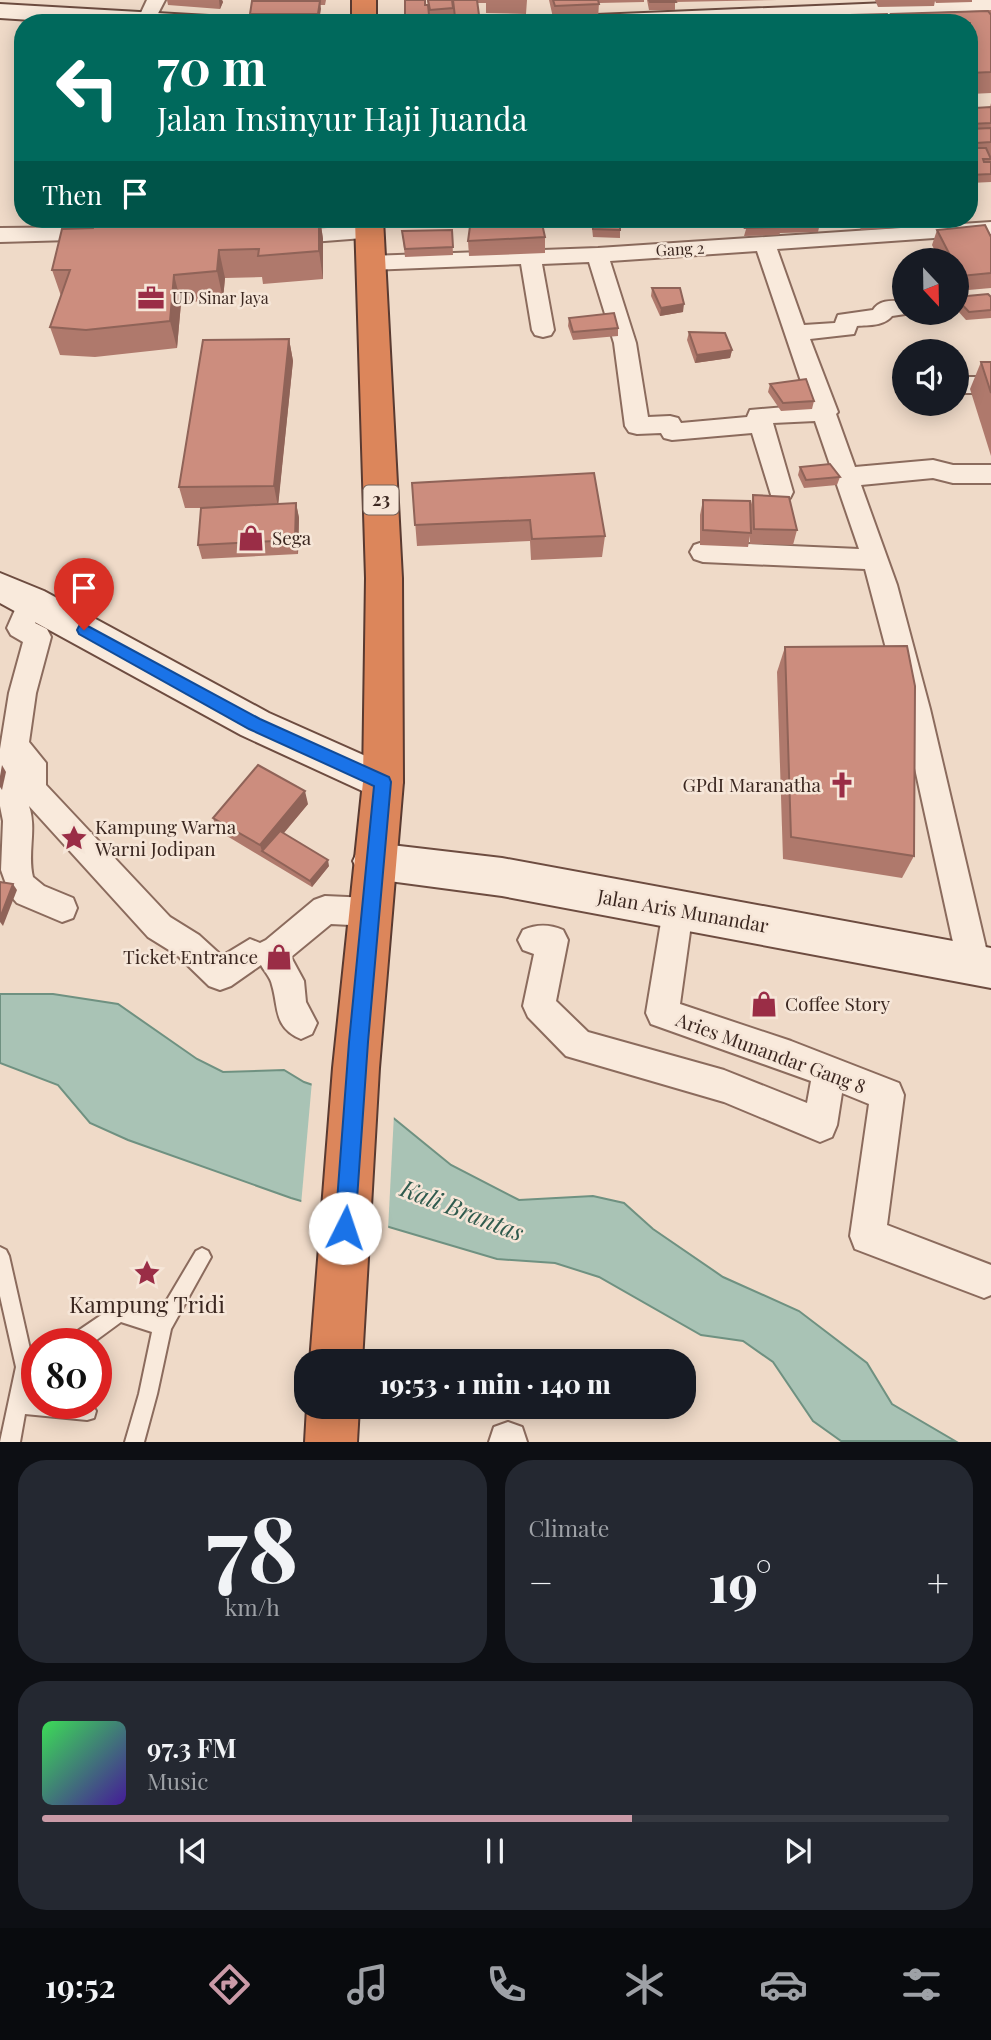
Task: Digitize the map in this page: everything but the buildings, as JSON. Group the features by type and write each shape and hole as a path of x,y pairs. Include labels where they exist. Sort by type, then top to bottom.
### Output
{"highway":[{"name":"23","path":"337,1349 356,1068 383,782 384,578 369,238"},
{"path":"331,1441 332,1419"}],"main road":[{"path":"794,14 991,6"},
{"path":"0,11 151,9 172,14"},
{"path":"15,594 255,724 383,782"},
{"name":"Jalan Aris Munandar","path":"374,861 483,874 982,966"}],"street":[{"name":"Gang 2","path":"266,238 369,238 530,257 991,228"},
{"path":"0,235 123,234"},
{"path":"765,244 876,559 982,966"},
{"path":"598,254 625,343 637,426 670,424 672,432 761,424"},
{"path":"530,257 543,330"},
{"path":"798,333 846,328 846,320 880,316 885,309 892,308"},
{"path":"969,385 991,385"},
{"path":"781,492 758,416 826,412"},
{"path":"848,477 933,469 954,474 991,474"},
{"path":"703,552 796,558 876,559"},
{"path":"15,594 20,628 38,637 26,670 11,731 5,794 18,816 16,866 21,885 29,894 62,908"},
{"path":"11,731 32,763 32,789 159,927 188,945 220,975 267,952 325,910 370,912"},
{"name":"Aries Munandar Gang 8","path":"678,909 662,1013 887,1095 867,1236 984,1280"},
{"path":"534,940 552,940 539,1006 578,1045 724,1086 820,1125 829,1072"},
{"path":"267,952 288,981 290,1006 301,1023"}],"lane":[{"path":"0,1256 21,1329"},
{"path":"134,1441 148,1394 162,1326 202,1257"},
{"path":"97,1328 118,1312 162,1326"},
{"path":"10,1441 21,1393"},
{"path":"17,1404 21,1404"}],"water":[{"name":"Kali Brantas","path":"0,994 53,994 118,1004 197,1059 223,1072 284,1070 304,1082 381,1108 451,1165 519,1200 593,1196 624,1203 653,1229 723,1277 799,1311 867,1363 892,1404 955,1441 841,1441 813,1421 773,1362 743,1341 701,1335 599,1277 555,1263 497,1259 291,1198 128,1140 90,1123 58,1085 0,1063"}],"pier":[{"path":"312,1081 383,1105 394,1114 388,1230 301,1205"}],"place":[{"name":"UD Sinar Jaya","path":"151,298"},
{"name":"Sega","path":"251,538"},
{"name":"GPdI Maranatha","path":"842,785"},
{"name":"Kampung Warna Warni Jodipan","path":"74,838"},
{"name":"Ticket Entrance","path":"279,957"},
{"name":"Coffee Story","path":"764,1004"},
{"name":"Kampung Tridi","path":"147,1273"}],"route":[{"path":"84,630 255,724 383,782 374,861 345,1228"}]}
